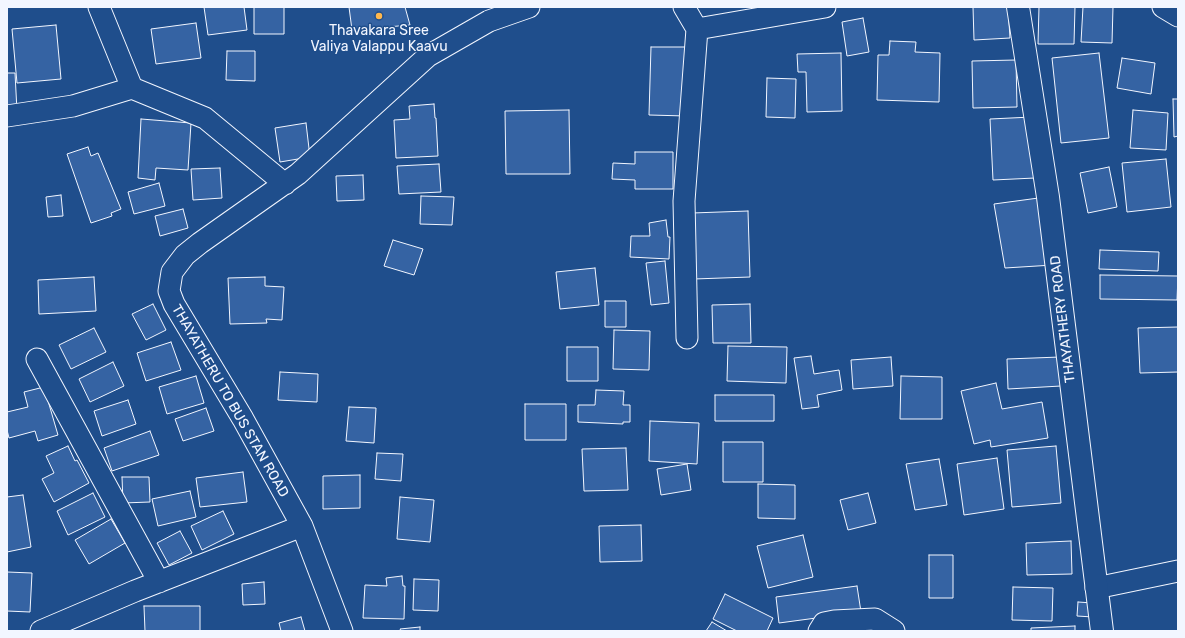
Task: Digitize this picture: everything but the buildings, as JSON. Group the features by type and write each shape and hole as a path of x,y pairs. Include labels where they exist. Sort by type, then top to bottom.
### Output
{"street":[{"path":"99,7 132,88"},
{"name":"THAYATHERU TO BUS STAN ROAD","path":"342,631 302,526 242,419 174,304 169,291 172,272 185,256 200,243 298,174 428,56 489,21 529,7"},
{"path":"684,7 697,29 684,201 688,338"},
{"path":"697,29 801,9 825,7"},
{"name":"THAYATHERY ROAD","path":"1018,7 1048,197 1102,631"},
{"path":"1163,7 1178,16"},
{"path":"7,116 73,106 132,88 205,118 285,184"},
{"path":"37,358 159,582"},
{"path":"41,631 159,582 302,526"},
{"path":"1096,588 1178,571"},
{"path":"819,631 824,623 875,618 894,631"}],"place":[{"name":"Thavakara Sree Valiya Valappu Kaavu","path":"379,16"}]}
